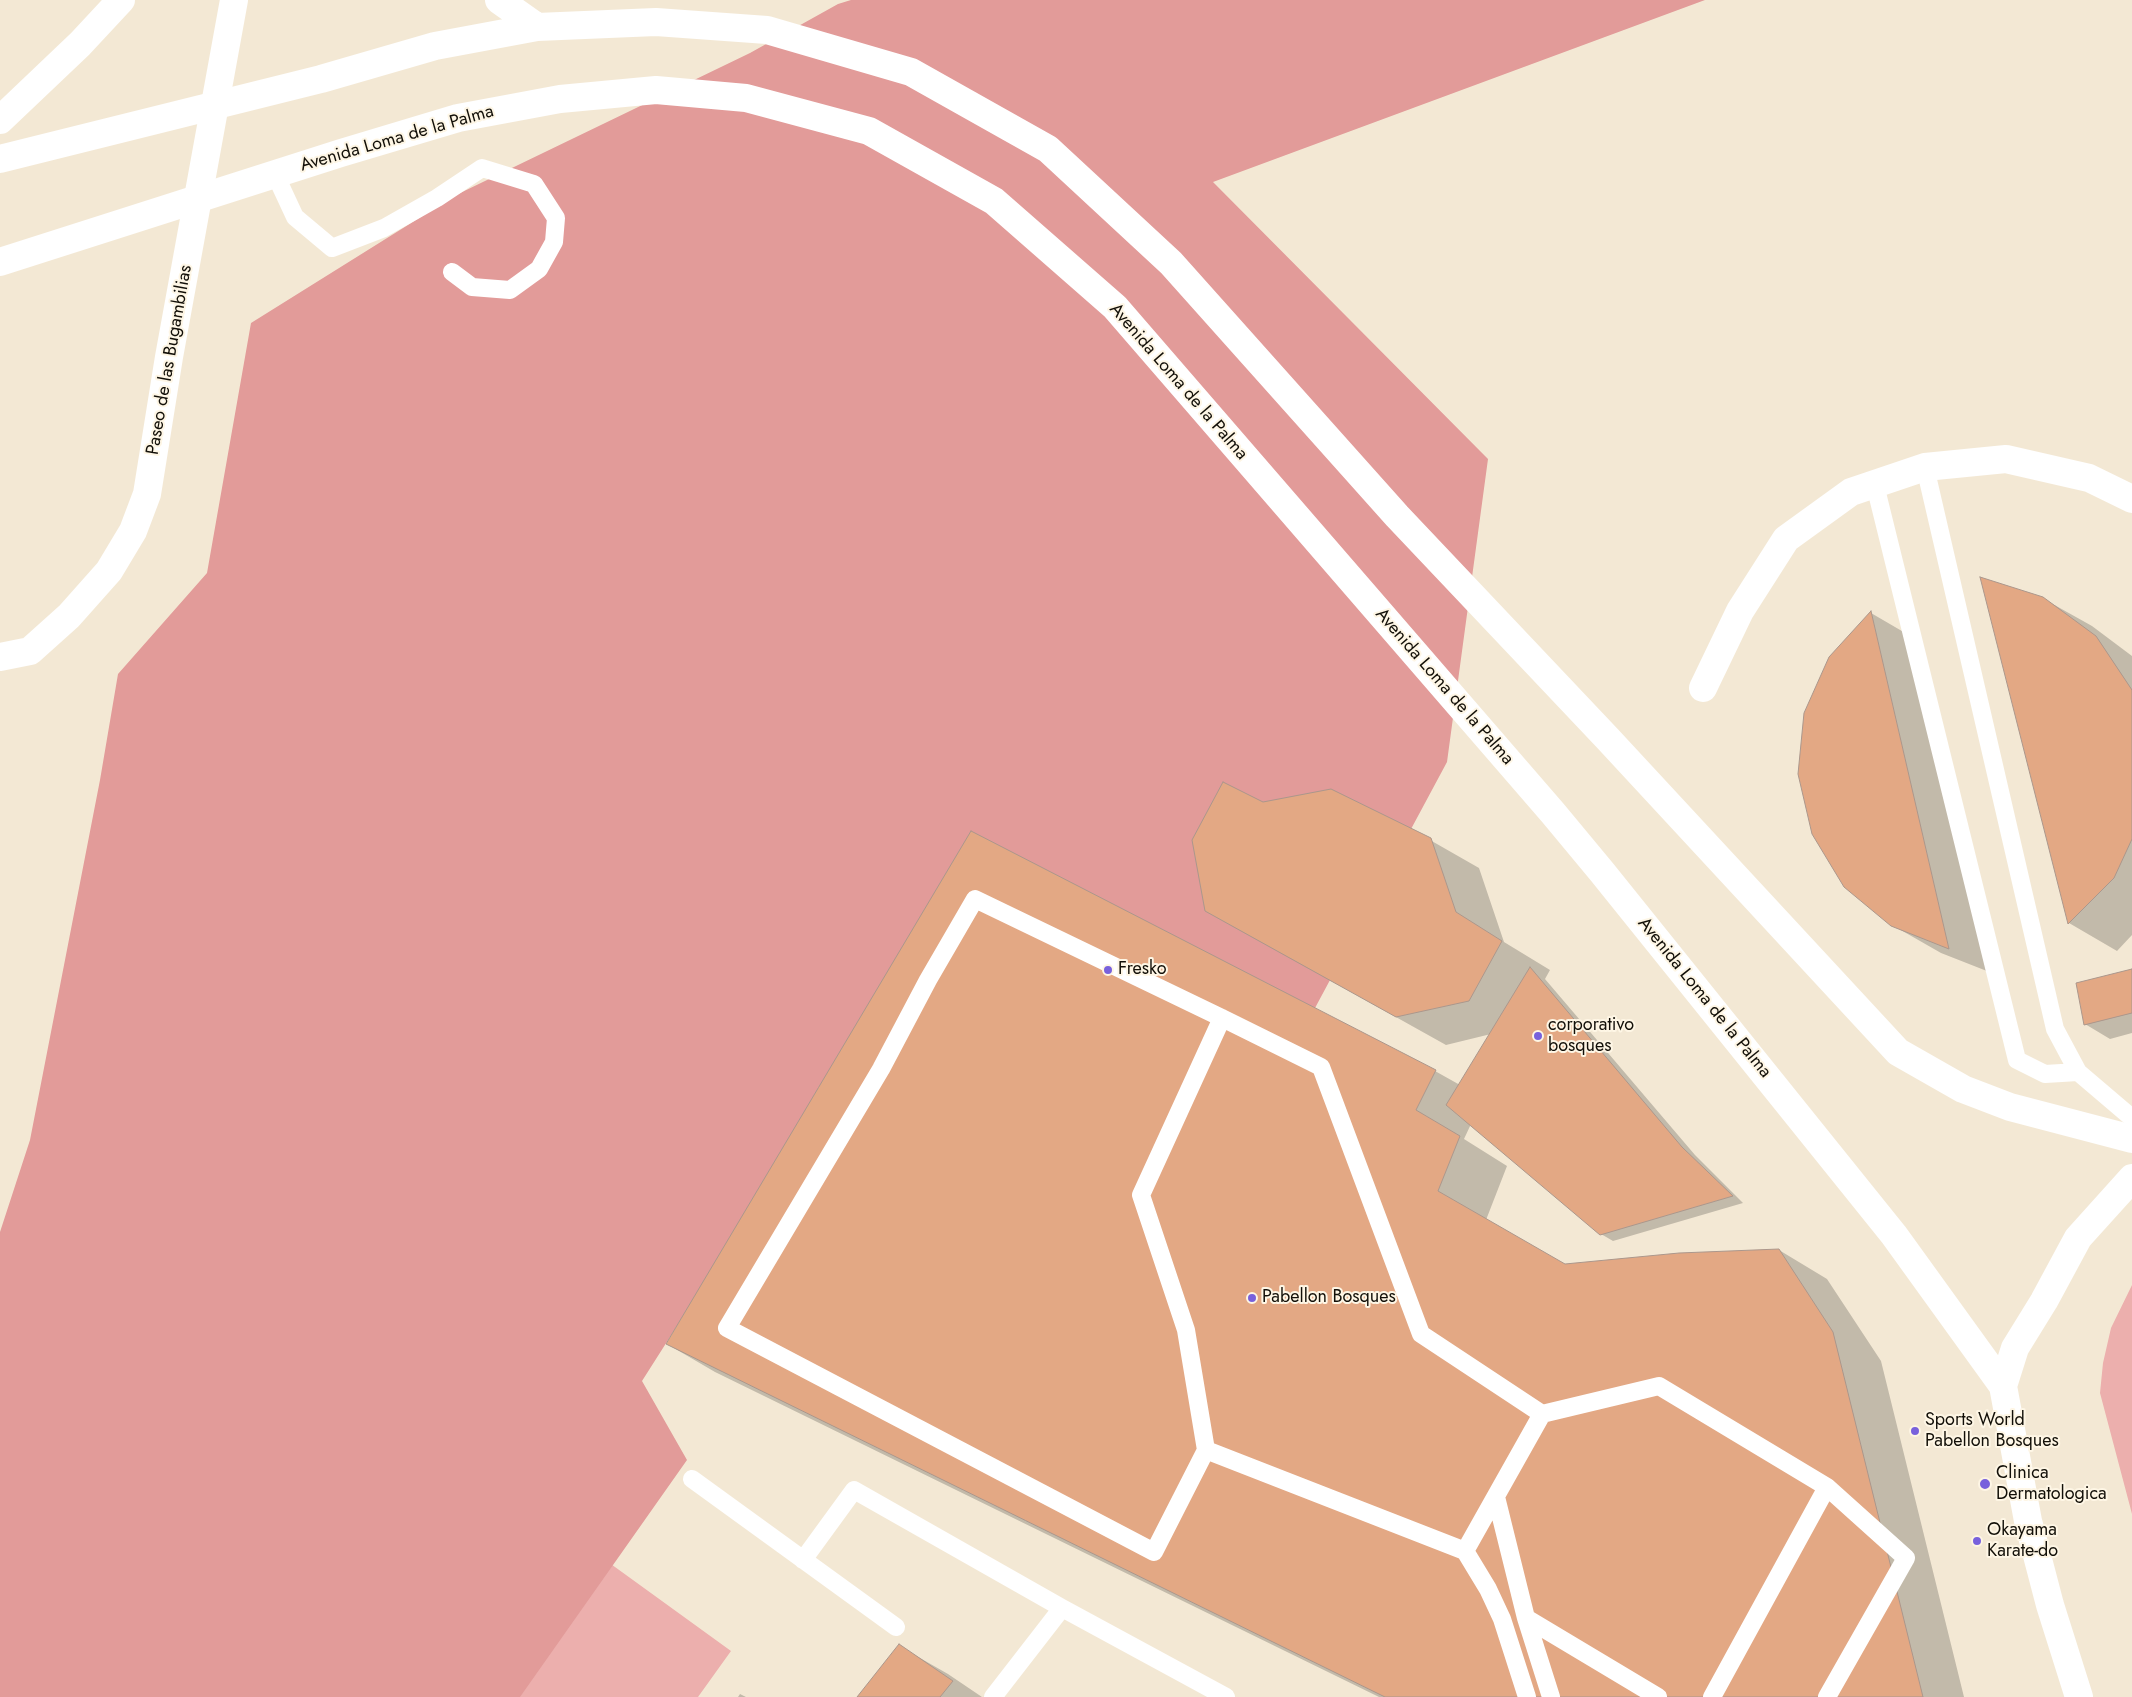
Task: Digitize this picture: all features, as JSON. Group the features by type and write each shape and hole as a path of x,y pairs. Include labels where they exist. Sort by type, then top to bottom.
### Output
{"main road":[{"path":"0,120 80,44 121,0"},
{"name":"Paseo de las Bugambilias","path":"0,657 30,652 70,616 109,571 133,531 147,494 169,357 234,0"},
{"path":"499,0 537,27"},
{"path":"0,159 322,79 435,46 537,27 656,22 767,30 911,72 1048,149 1171,263 1397,516 1608,739 1898,1052 1963,1089 2010,1107 2132,1139"},
{"name":"Avenida Loma de la Palma","path":"0,262 458,118 560,99 656,90 746,98 869,131 994,201 1115,307 1553,813 1894,1235 2003,1386"},
{"path":"1703,688 1740,612 1786,539 1851,492 1925,467 2006,459 2088,478 2132,499"},
{"path":"2079,1697 2028,1521 2003,1386 2016,1348 2078,1238 2132,1178"}],"lane":[{"path":"275,174 295,217 332,248 384,228 437,198 482,168 534,184 556,218 554,242 539,269 510,290 472,287 452,272"},
{"path":"1925,467 2055,1029 2078,1072 2132,1118"},
{"path":"1874,485 2017,1060 2045,1074 2078,1072"},
{"path":"1222,1018 1141,1195 1186,1330 1206,1450 1154,1552 728,1328 881,1069 928,980 975,899 1222,1018 1321,1067 1421,1334 1542,1414 1659,1386 1827,1487 1906,1558 1827,1697"},
{"path":"1465,1551 1542,1414"},
{"path":"1206,1450 1465,1551 1488,1589 1502,1619 1527,1697"},
{"path":"692,1479 896,1627"},
{"path":"1712,1697 1827,1487"},
{"path":"802,1560 854,1490 1062,1608 1226,1697"},
{"path":"1496,1497 1526,1618 1551,1697"},
{"path":"993,1697 1062,1608"},
{"path":"1526,1618 1658,1697"}],"shaded area":[{"path":"851,0 1705,0 1213,182 1488,459 1447,762 1315,1008 960,881 642,1381 687,1460 520,1697 0,1697 0,1232 30,1140 100,780 118,674 207,573 251,323 456,195 750,53 838,4"},
{"path":"2132,1285 2132,1514 2100,1393 2103,1363 2111,1328"},
{"path":"586,1546 731,1651 698,1697 473,1697"}],"building":[{"path":"1980,577 2043,597 2096,636 2132,690 2132,839 2114,878 2068,924"},
{"path":"1871,611 1949,949 1891,926 1844,887 1812,834 1798,774 1804,713 1829,657"},
{"path":"1223,782 1263,802 1331,789 1431,838 1456,912 1502,941 1469,1001 1396,1017 1205,911 1192,840"},
{"name":"Pabellon Bosques","path":"971,831 1436,1070 1416,1110 1460,1136 1438,1191 1565,1264 1679,1253 1779,1249 1833,1332 1923,1697 1385,1697 666,1344"},
{"name":"corporativo bosques","path":"1530,967 1682,1147 1733,1196 1600,1235 1446,1105"},
{"path":"2132,969 2132,1013 2084,1025 2076,983"},
{"path":"899,1644 953,1681 940,1697 857,1697"}],"place":[{"name":"Fresko","path":"1108,970"},
{"name":"corporativo bosques","path":"1538,1036"},
{"name":"Pabellon Bosques","path":"1252,1298"},
{"name":"Sports World Pabellon Bosques","path":"1915,1431"},
{"name":"Clinica Dermatologica","path":"1985,1484"},
{"name":"Okayama Karate-do","path":"1977,1541"}]}
